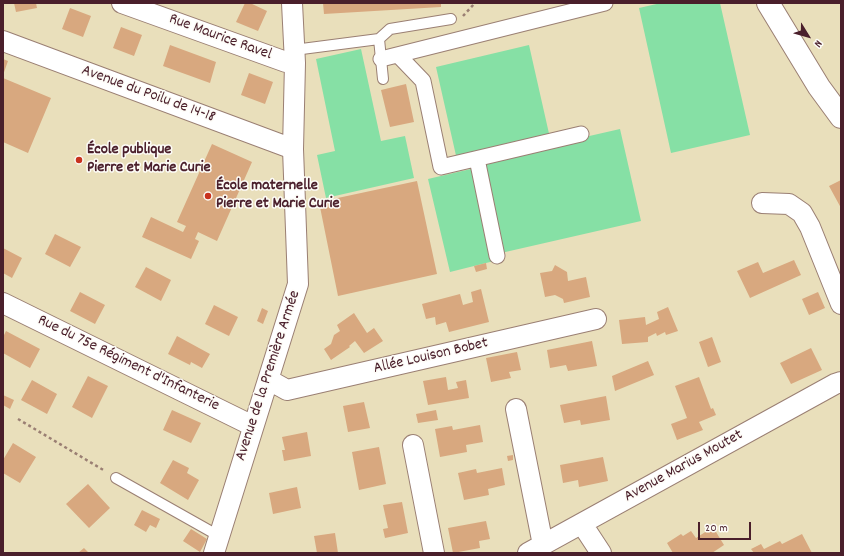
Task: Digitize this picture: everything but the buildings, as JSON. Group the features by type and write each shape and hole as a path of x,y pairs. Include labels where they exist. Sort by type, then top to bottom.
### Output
{"street":[{"name":"Rue Maurice Ravel","path":"122,3 286,62 294,57"},
{"name":"Avenue de la Première Armée","path":"216,544 298,284 293,149 294,57 292,3"},
{"path":"381,59 605,3"},
{"path":"768,3 819,87 841,117"},
{"name":"Avenue du Poilu de 14-18","path":"3,41 293,149"},
{"path":"398,55 423,81 441,167 581,134"},
{"path":"476,159 497,256"},
{"path":"762,203 789,204 802,213 810,226 841,304"},
{"name":"Rue du 75e Régiment d'Infanterie","path":"3,302 253,426"},
{"name":"Allée Louison Bobet","path":"268,380 287,390 596,319"},
{"name":"Avenue Marius Moutet","path":"535,549 841,382"},
{"path":"516,409 535,549"},
{"path":"413,445 434,553"},
{"path":"582,524 601,553"}],"lane":[{"path":"294,57 379,39 390,29 451,19"},
{"path":"379,39 383,79"},
{"path":"116,478 216,544"}],"path":[{"path":"18,419 116,478"}],"green space":[{"path":"661,3 720,3 750,135 671,153 639,8"},
{"path":"529,45 550,138 457,160 436,67"},
{"path":"361,49 381,141 405,136 414,178 326,198 317,155 335,151 316,59"},
{"path":"620,129 641,221 501,253 480,161"},
{"path":"475,168 494,261 450,272 428,179"}],"place":[{"name":"École publique Pierre et Marie Curie","path":"79,160"},
{"name":"École maternelle Pierre et Marie Curie","path":"208,196"}]}
